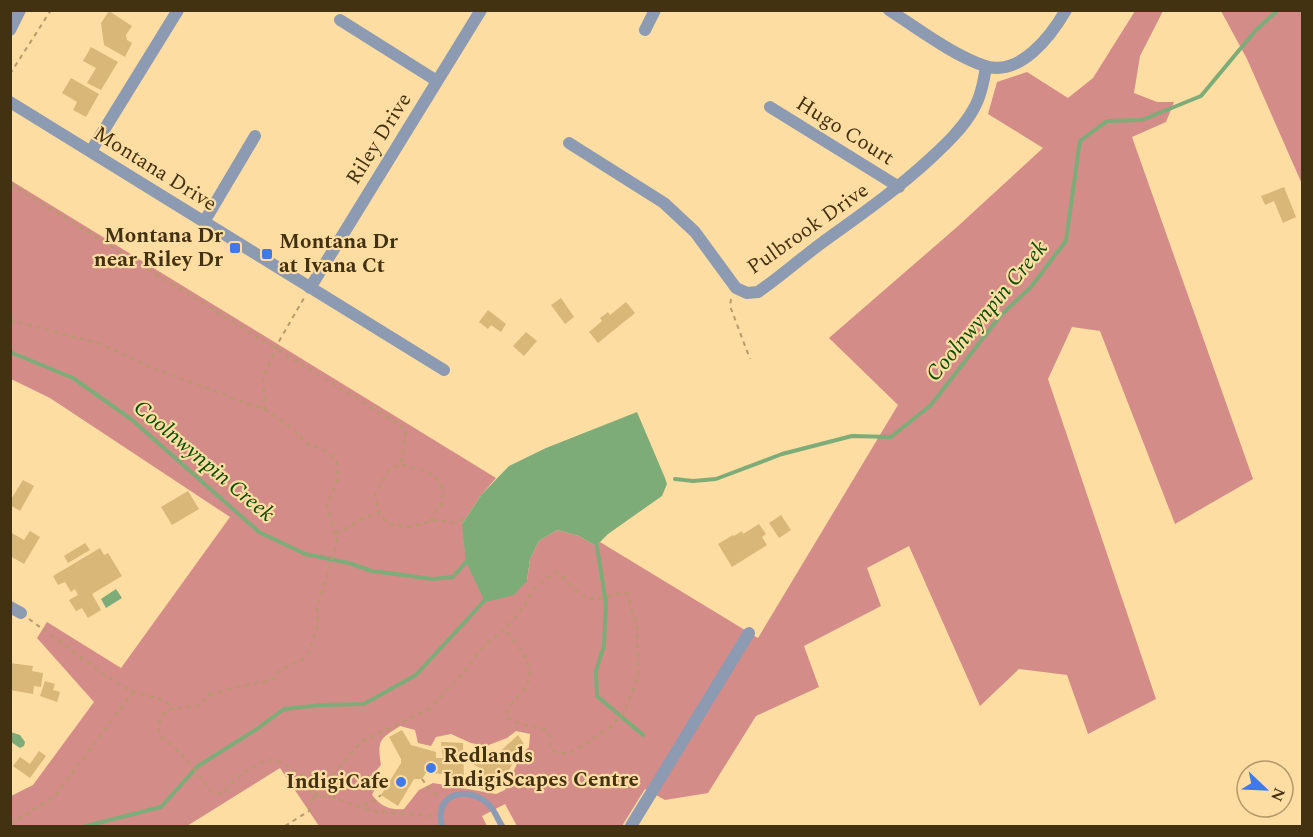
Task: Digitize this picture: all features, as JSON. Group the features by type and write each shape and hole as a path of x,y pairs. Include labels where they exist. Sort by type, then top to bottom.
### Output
{"street":[{"path":"10,30 20,10"},
{"path":"91,152 178,10"},
{"name":"Riley Drive","path":"308,292 481,10"},
{"path":"645,30 656,10"},
{"path":"889,10 957,52 986,66 1003,66 1021,60 1041,46 1054,31 1066,10"},
{"path":"340,20 437,81"},
{"name":"Pulbrook Drive","path":"569,142 664,204 681,218 695,232 736,288 747,293 758,292 899,188 957,132 973,110 982,87 986,66"},
{"name":"Montana Drive","path":"10,102 204,222 308,292 444,370"},
{"name":"Hugo Court","path":"770,107 899,188"},
{"path":"204,222 255,136"},
{"path":"630,826 749,633"}],"lane":[{"path":"442,826 439,817 446,800 457,794 474,796 491,807 502,826"}],"path":[{"path":"10,74 51,10"},
{"path":"10,184 406,429 401,464"},
{"path":"736,288 730,299 730,306 750,359"},
{"path":"265,410 263,378 276,348 308,292"},
{"path":"10,320 98,343 148,366 265,410 292,428 306,443 328,452 337,462 338,479 327,507 335,534 336,550 317,609 318,624 309,652 301,660 280,670 271,681 245,685 209,696 198,706 174,707 162,714 158,724 159,735 181,753 212,792 221,794 236,779 262,762 275,759 304,776 313,797"},
{"path":"431,521 435,512 441,507 444,496 443,486 433,476 401,464 388,471 375,495 379,514 389,524 410,527 431,521 454,523 463,519"},
{"path":"335,534 358,523 370,514 379,514"},
{"path":"285,826 309,811 313,797 362,741 429,709 485,645 505,630 522,609 533,590 558,572 590,600 597,600 616,593 627,593 637,627 638,677 624,713 584,746 572,752 560,753 552,750 551,738 540,727 522,724 507,718 507,709 529,682 527,661 505,630"},
{"path":"16,610 45,629 106,676 133,692 158,698 174,707"},
{"path":"209,696 210,688"},
{"path":"10,824 54,796 133,692"},
{"path":"422,779 431,790 446,800"},
{"path":"361,806 375,801 381,795"},
{"path":"313,797 329,796 372,811 439,817"}],"shaded area":[{"path":"1135,11 1163,11 1140,56 1134,93 1157,102 1174,102 1166,122 1132,137 1253,479 1175,524 1100,331 1072,327 1048,379 1156,699 1088,734 1067,675 1019,669 980,706 909,546 867,568 881,606 804,646 819,687 756,716 708,793 665,800 645,789 622,826 517,826 505,804 482,816 487,826 319,826 280,768 187,826 11,826 11,796 33,785 94,702 37,638 47,622 121,668 230,517 50,398 11,379 10,180 496,478 462,524 527,581 530,559 539,541 557,530 579,536 596,546 600,542 758,638 898,405 829,338 957,227 1043,148 988,114 997,82 1027,72 1068,98 1093,78","holes":["400,726 415,730 418,743 431,746 436,737 451,734 471,743 486,746 507,738 516,731 530,734 529,747 521,755 505,790 496,794 433,783 419,790 404,809 386,807 372,795 377,784 375,772 381,765 380,745 384,737"]},
{"path":"1221,11 1302,11 1302,184 1247,59"},
{"path":"637,412 667,484 662,496 608,534 596,546 579,536 557,530 539,541 530,559 527,581 514,595 485,602 466,562 462,524 482,494 509,466 546,448"},
{"path":"116,589 122,598 106,608 101,599"},
{"path":"11,732 20,735 25,742 24,746 20,748 11,742"}],"building":[{"path":"109,11 132,26 126,35 127,40 132,43 125,57 104,45 101,23"},
{"path":"91,47 118,62 101,90 87,83 96,68 83,61"},
{"path":"71,78 99,94 86,117 73,110 77,102 62,93"},
{"path":"1284,187 1296,217 1283,223 1274,201 1265,205 1261,196"},
{"path":"561,298 574,317 565,324 551,305"},
{"path":"626,302 635,313 598,343 589,332 602,321 600,318 608,312 610,315"},
{"path":"488,310 506,324 501,332 491,325 488,329 479,322"},
{"path":"526,332 537,341 524,356 513,346"},
{"path":"23,480 34,486 20,511 10,505 10,501"},
{"path":"188,491 199,509 172,525 161,507"},
{"path":"781,515 791,530 779,538 769,523"},
{"path":"759,524 766,534 762,537 767,545 732,567 718,544 742,531 743,534"},
{"path":"30,531 40,537 24,564 10,556 10,532 24,540"},
{"path":"85,543 90,550 68,563 64,556"},
{"path":"100,548 104,555 108,553 122,576 92,594 101,610 88,618 82,608 76,611 69,600 78,595 75,589 71,592 65,582 58,585 53,576"},
{"path":"10,663 33,666 32,671 43,673 41,687 34,686 33,694 10,690"},
{"path":"45,681 55,684 53,690 60,692 57,702 40,696"},
{"name":"Redlands IndigiScapes Centre","path":"402,730 411,745 436,752 436,758 443,758 441,742 463,743 464,778 451,778 451,774 444,776 444,774 426,773 422,779 414,779 398,806 381,795 401,763 389,737"},
{"name":"Redlands IndigiScapes Centre","path":"518,735 524,744 509,758 513,763 498,789 490,784 485,791 471,783 480,768 473,764 480,748 493,758"},
{"path":"39,751 46,756 30,778 13,766 20,757 30,764"}],"waterway":[{"name":"Coolnwynpin Creek","path":"675,479 693,481 716,479 782,454 852,436 891,437 931,405 1001,315 1031,287 1066,241 1080,141 1107,121 1142,120 1201,96 1256,30 1278,10"},
{"name":"Coolnwynpin Creek","path":"10,352 73,378 131,419 259,532 305,554 349,563 372,571 433,579 453,577 468,560"},
{"path":"596,541 606,603 604,646 596,671 597,696 643,735"},
{"name":"Coolnwynpin Creek","path":"86,826 161,807 198,766 284,709 364,704 416,675 486,599"}],"place":[{"name":"Montana Dr near Riley Dr","path":"235,248"},
{"name":"Montana Dr at Ivana Ct","path":"267,254"},
{"name":"Redlands IndigiScapes Centre","path":"431,768"},
{"name":"IndigiCafe","path":"401,782"}]}
